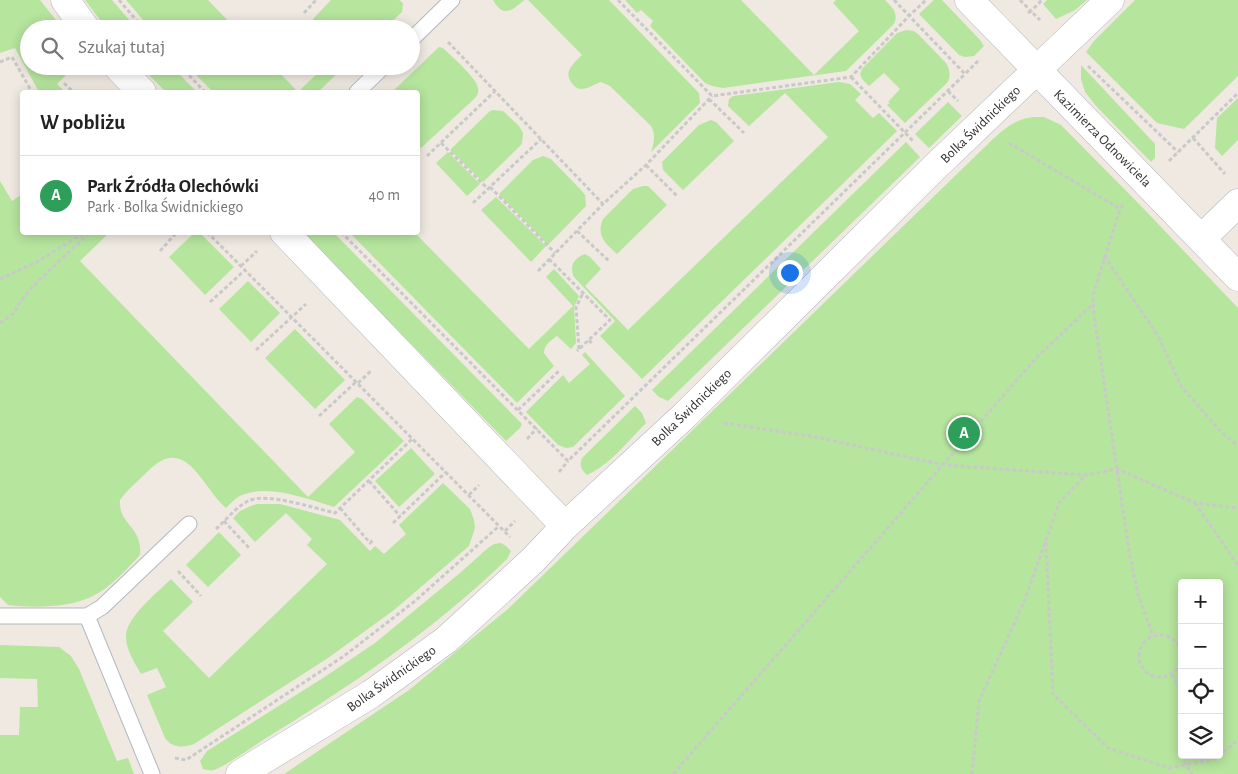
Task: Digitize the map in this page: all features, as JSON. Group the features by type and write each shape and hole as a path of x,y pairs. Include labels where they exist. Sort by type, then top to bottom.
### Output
{"street":[{"path":"65,0 79,20"},
{"name":"Kazimierza Odnowiciela","path":"969,0 1036,71 1238,276"},
{"name":"Bolka Świdnickiego","path":"240,774 371,694 446,640 684,416 980,123 1110,0"},
{"path":"126,75 140,90"},
{"path":"1201,239 1238,203"},
{"path":"287,235 565,526"}],"lane":[{"path":"420,31 452,0"},
{"path":"358,90 374,75"},
{"path":"0,616 88,616 102,607 189,524"},
{"path":"88,616 152,774"}],"path":[{"path":"119,0 136,20"},
{"path":"304,13 316,0"},
{"path":"618,0 744,133"},
{"path":"538,271 711,98 851,77 926,0"},
{"path":"1020,0 1178,152"},
{"path":"1031,11 1042,0"},
{"path":"429,22 603,204"},
{"path":"0,62 12,57 20,71"},
{"path":"344,235 568,461 965,74"},
{"path":"22,75 31,90"},
{"path":"189,75 203,90"},
{"path":"851,77 936,166"},
{"path":"64,83 71,90"},
{"path":"428,156 495,91"},
{"path":"948,91 980,123 997,136 1120,209"},
{"path":"1153,636 1138,595 1129,551 1094,294 1104,256 1120,209 1238,93"},
{"path":"1193,138 1225,175"},
{"path":"473,203 541,139"},
{"path":"441,143 555,253"},
{"path":"646,165 678,197"},
{"path":"577,231 610,262"},
{"path":"0,279 37,262 80,235"},
{"path":"0,323 14,313 34,285 87,235"},
{"path":"160,251 174,235"},
{"path":"210,235 533,560"},
{"path":"1104,256 1158,336 1182,386 1222,433 1238,446"},
{"path":"549,259 583,293 610,320 578,350 576,307 583,293"},
{"path":"210,302 245,270"},
{"path":"256,350 330,280"},
{"path":"673,774 1037,357 1094,304"},
{"path":"589,340 593,345"},
{"path":"518,410 559,370"},
{"path":"319,416 356,382"},
{"path":"684,416 816,438 944,465 1086,475 1117,468 1195,503 1238,508"},
{"path":"210,535 237,508 250,500 272,498 335,513 412,439"},
{"path":"394,523 446,472"},
{"path":"972,774 979,701 1024,602 1059,503 1086,475"},
{"path":"368,481 400,516"},
{"path":"1195,503 1238,565"},
{"path":"340,508 370,543 373,540"},
{"path":"224,522 250,549"},
{"path":"140,748 158,740 163,752 173,758 186,760 344,656 415,601 499,526"},
{"path":"1046,542 1053,694 1108,748 1169,768 1215,759 1238,740"},
{"path":"176,569 201,596"},
{"path":"1165,635 1176,642 1182,653 1180,665 1172,674 1161,678 1149,675 1142,666 1139,657 1145,641 1153,636 1165,635"},
{"path":"1172,674 1178,687"},
{"path":"1183,759 1192,774"}],"green space":[{"path":"0,0 40,0 56,20 20,20 20,57 15,48 0,53"},
{"path":"85,0 112,0 129,20 100,20"},
{"path":"126,0 208,0 227,20 143,20"},
{"path":"331,0 399,0 403,3 402,12 394,20 313,19"},
{"path":"493,0 524,0 512,10 504,11"},
{"path":"528,0 609,0 699,93 700,103 651,152 654,133 651,126 610,86 601,82 581,89 572,83 568,74 569,70 582,55"},
{"path":"625,0 741,0 814,75 859,31 833,3 836,0 885,0 892,8 896,17 894,24 846,71 723,88 705,83 650,26 653,21 641,10 637,13"},
{"path":"934,0 942,0 980,40 984,46 974,56 965,57 959,55 919,14"},
{"path":"1047,0 1087,0 1075,10 1056,19 1043,4"},
{"path":"1135,0 1238,0 1238,76 1184,129 1157,123 1086,52 1094,41"},
{"path":"906,30 914,31 918,34 946,63 949,76 947,83 905,123 887,105 900,89 884,73 869,86 860,74 862,69 897,33"},
{"path":"439,47 443,48 469,73 478,88 477,96 421,148 420,90 394,90 410,75 420,75 420,65"},
{"path":"1081,65 1155,144 1155,158 1151,162 1096,106 1085,92 1081,79"},
{"path":"30,75 66,75 57,84 63,90 38,90"},
{"path":"149,75 180,75 195,90 164,90"},
{"path":"196,75 282,75 296,90 211,90"},
{"path":"316,75 336,75 320,90 300,90"},
{"path":"839,82 850,84 861,94 855,100 873,118 879,113 897,131 642,379 600,336 615,321 574,277 572,266 575,260 585,254 601,269 585,286 628,330 828,137 785,93 749,126 728,106 729,99 733,96"},
{"path":"1238,98 1238,140 1222,156 1215,148 1217,118"},
{"path":"948,102 962,116 929,148 915,134"},
{"path":"493,110 503,111 519,126 523,133 522,143 483,182 450,150"},
{"path":"1044,117 1061,125 1238,308 1238,774 284,774 409,690 508,609 990,142 1000,133 1021,120"},
{"path":"711,120 716,122 734,141 683,190 663,170 662,162 699,125"},
{"path":"906,142 920,157 668,401 659,397 652,390"},
{"path":"448,152 480,184 467,196 436,163"},
{"path":"543,156 551,159 581,190 585,195 586,206 548,245 499,194 533,160"},
{"path":"0,181 12,201 20,195 20,235 107,235 80,261 308,497 355,452 329,424 357,397 362,399 404,441 334,507 290,494 266,491 242,495 226,508 192,467 183,460 172,458 161,461 136,482 120,500 120,508 123,515 138,538 140,555 118,578 93,596 62,605 29,607 8,605 0,597"},
{"path":"648,186 667,205 617,254 605,243 601,235 603,219 633,189"},
{"path":"496,197 546,246 531,262 481,210"},
{"path":"192,235 202,235 234,267 205,295 169,257"},
{"path":"305,235 336,235 522,424 506,441"},
{"path":"352,235 417,235 529,349 573,306 546,277 554,269 579,296 574,307 576,343 571,349 557,336 548,343 544,353 554,366 517,403"},
{"path":"248,281 280,313 251,342 219,309"},
{"path":"295,329 345,380 315,409 265,358"},
{"path":"585,352 625,396 573,447 566,448 558,445 526,412 563,375 569,383 590,364 582,355"},
{"path":"635,406 642,413 646,423 604,465 587,475 581,467 582,458"},
{"path":"411,448 435,474 399,507 375,481"},
{"path":"443,483 470,509 475,528 469,546 394,610 328,658 194,744 178,746 171,744 165,738 147,695 166,687 157,668 141,674 126,642 127,630 143,606 171,579 193,602 163,631 209,678 327,564 307,545 312,539 286,513 255,542 233,518 240,511 257,504 280,504 340,520 370,551 375,546 384,554 406,534 399,525"},
{"path":"219,532 241,555 208,587 186,565"},
{"path":"501,543 511,551 507,559 450,610 390,656 219,768 214,770 203,769 200,761 207,751 375,643 488,548 494,544"},
{"path":"0,645 59,647 71,656 79,669 117,761 128,758 134,774 0,774 0,735 19,735 20,707 38,707 37,679 0,678"}],"place":[{"name":"Park Źródła Olechówki","path":"964,433"}]}
